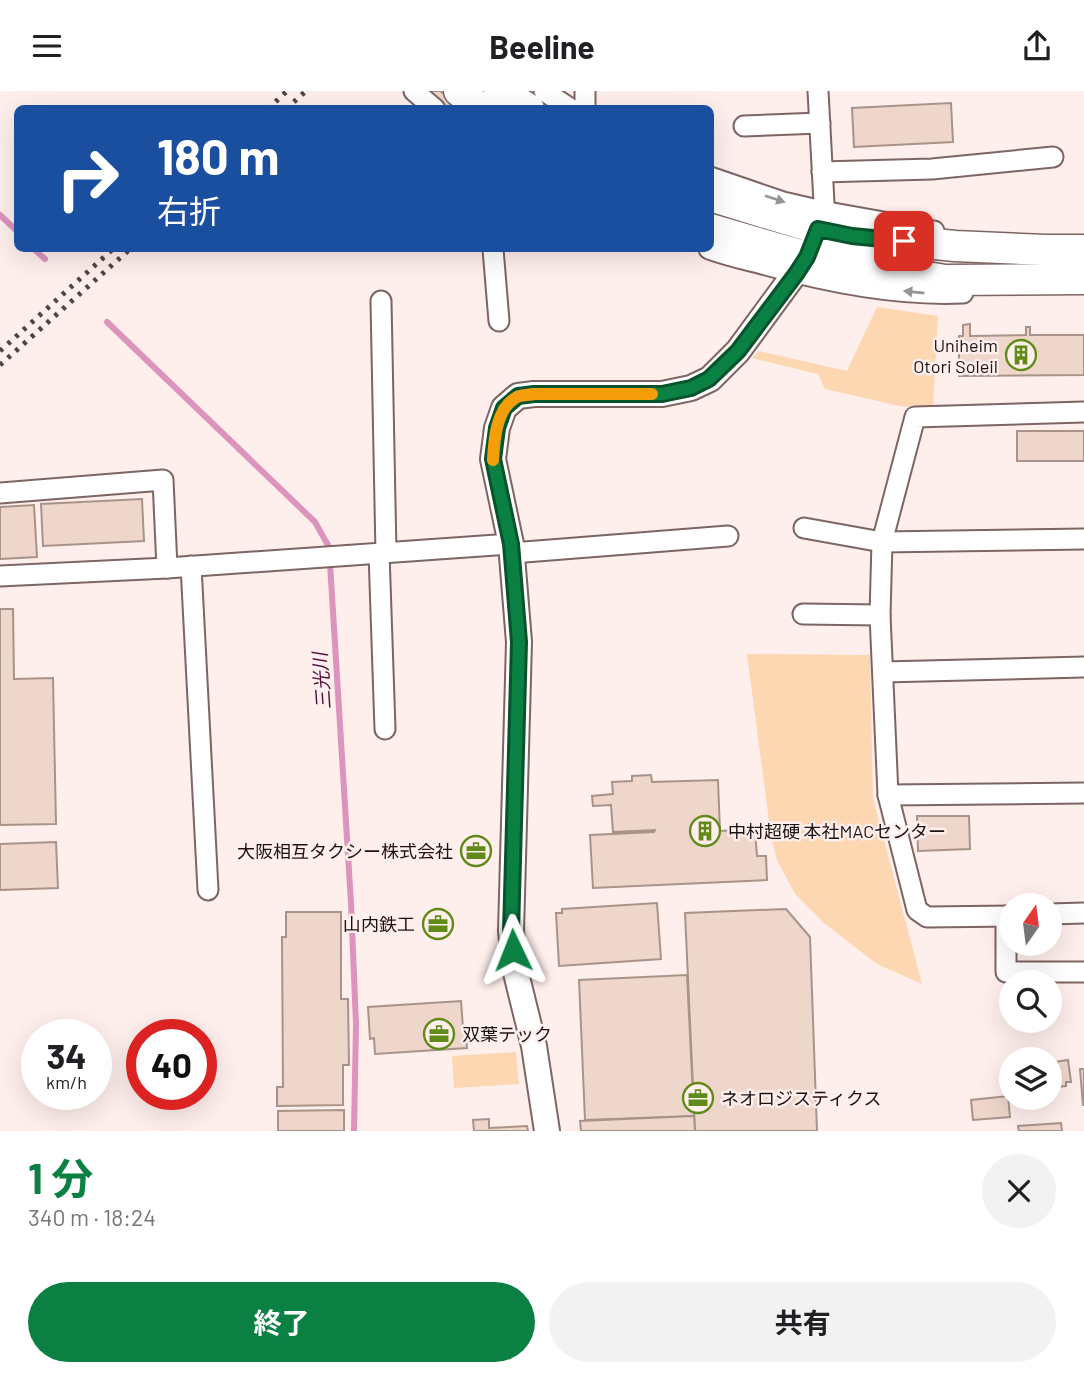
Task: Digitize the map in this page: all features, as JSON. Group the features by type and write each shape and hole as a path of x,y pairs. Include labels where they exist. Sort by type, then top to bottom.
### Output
{"main road":[{"path":"459,91 476,105"},
{"path":"499,91 522,105"},
{"path":"714,197 820,220 852,236 929,244 1084,250"},
{"path":"714,231 802,265 945,279 1084,279"}],"street":[{"path":"414,91 430,105"},
{"path":"544,91 565,105"},
{"path":"547,1131 534,1046 514,969 511,932 519,642 511,549 493,459 497,428 504,408 518,396 662,394 691,388 709,379 738,351 802,265 820,220 824,203 818,91"},
{"path":"744,126 820,123"},
{"path":"822,172 932,169 1053,157"},
{"path":"714,178 783,202 820,220"},
{"path":"714,251 725,255 802,265"},
{"path":"493,252 499,321"},
{"path":"382,301 384,729"},
{"path":"999,916 927,917 917,911 888,795 880,615 882,542 915,417 1084,412"},
{"path":"0,493 163,480 167,568"},
{"path":"804,528 882,542 1084,539"},
{"path":"0,576 728,536"},
{"path":"191,566 208,890"},
{"path":"803,614 880,615"},
{"path":"883,672 1084,667"},
{"path":"888,795 1084,793"},
{"path":"1062,914 1084,913"},
{"path":"1007,956 1006,972 1084,972"}],"shaded area":[{"path":"877,307 938,316 933,406 904,407 825,389 818,374 752,358 759,351 847,371"},
{"path":"747,654 870,655 873,798 922,984 877,964 824,923 795,894 777,860 771,836"},
{"path":"516,1052 519,1084 454,1088 452,1056"}],"building":[{"path":"422,91 440,91 459,105 441,105"},
{"path":"951,103 953,142 854,147 852,108"},
{"name":"Uniheim Otori Soleil","path":"970,324 970,336 1026,335 1026,327 1030,327 1030,335 1084,335 1084,375 959,376 959,336 963,336 963,325"},
{"path":"1017,431 1084,431 1084,461 1017,461"},
{"path":"142,499 144,541 43,546 41,504"},
{"path":"34,505 37,557 0,559 0,507"},
{"path":"0,609 13,609 14,679 53,678 56,824 0,825"},
{"name":"中村超硬 本社MACセンター","path":"651,775 652,782 718,780 720,831 755,829 757,856 766,856 767,880 593,888 590,835 655,830 613,832 611,805 593,806 592,796 613,794 612,782 632,781 632,776"},
{"path":"917,816 969,816 970,849 918,851"},
{"path":"56,842 58,888 0,890 0,844"},
{"path":"657,903 661,959 559,966 556,913 562,913 562,909"},
{"path":"786,909 810,937 817,1131 695,1131 685,913"},
{"path":"286,912 341,912 341,999 348,999 349,1065 343,1065 343,1105 277,1106 277,1087 283,1087 282,937 286,937"},
{"path":"687,975 694,1116 585,1120 579,980"},
{"path":"461,1001 463,1028 469,1028 470,1036 466,1036 467,1048 375,1054 374,1038 370,1039 368,1007"},
{"path":"1068,1060 1071,1082 1066,1082 1066,1086 1062,1086 1062,1061"},
{"path":"1080,1069 1084,1069 1084,1105 1083,1105"},
{"path":"999,1097 999,1110 1009,1110 1010,1117 973,1120 971,1100"},
{"path":"344,1110 344,1131 278,1131 278,1111"},
{"path":"694,1116 695,1131 581,1131 580,1121"},
{"path":"489,1119 489,1128 527,1126 528,1131 474,1131 473,1120"},
{"path":"1061,1123 1062,1131 1019,1131 1018,1126"}],"waterway":[{"name":"三光川","path":"0,215 14,228"},
{"name":"三光川","path":"37,252 45,259"},
{"name":"三光川","path":"107,322 315,522 329,547 351,903 356,1024 354,1131"}],"railway":[{"path":"272,105 287,91"},
{"path":"290,105 306,91"},
{"path":"0,351 110,252"},
{"path":"0,365 127,252"}],"slow traffic":[{"path":"493,460 497,428 504,408 518,396 652,394"}],"place":[{"name":"Uniheim Otori Soleil","path":"1021,355"},
{"name":"中村超硬 本社MACセンター","path":"705,831"},
{"name":"大阪相互タクシー株式会社","path":"476,851"},
{"name":"山内鉄工","path":"438,924"},
{"name":"双葉テック","path":"439,1034"},
{"name":"ネオロジスティクス","path":"698,1098"}],"route":[{"path":"513,950 511,932 519,642 511,544 493,459 497,428 504,408 518,396 534,394 662,394 691,388 709,379 738,351 807,257 818,229 852,236 904,241"}]}
